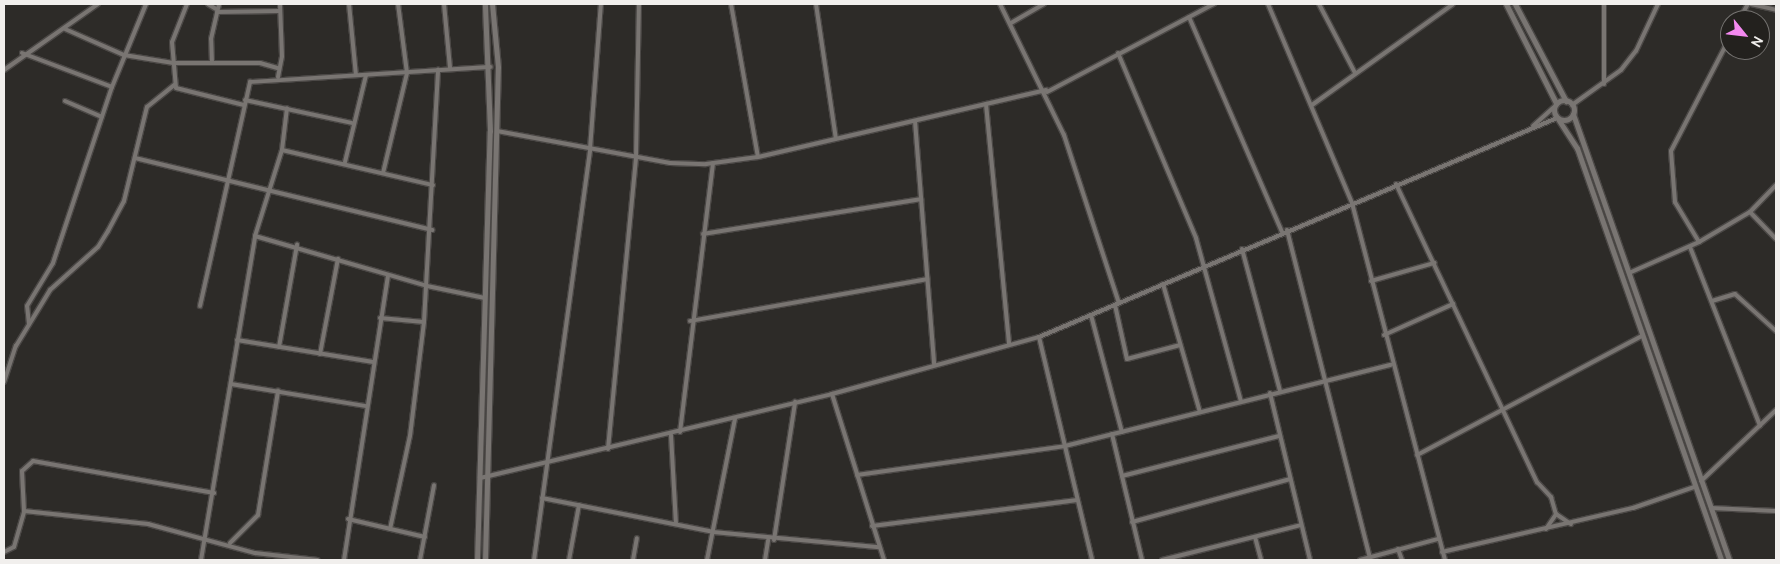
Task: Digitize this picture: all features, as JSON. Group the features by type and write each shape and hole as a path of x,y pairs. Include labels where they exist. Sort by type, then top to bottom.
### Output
{"main road":[{"path":"477,560 491,67 485,4"},
{"path":"486,560 497,131 492,4"},
{"path":"1506,4 1555,105 1558,119 1577,148 1721,560"},
{"path":"1514,4 1566,101 1572,105 1573,114 1729,560"},
{"path":"1555,105 1566,101"},
{"path":"1558,119 1566,120 1573,114"},
{"path":"490,121 497,120"},
{"path":"1624,283 1631,280"}],"street":[{"path":"4,70 22,53 64,29 98,4"},
{"path":"29,324 27,306 53,263 112,87 146,4"},
{"path":"187,4 174,31 173,63 175,84 179,90 287,108 352,123"},
{"path":"208,4 216,11 280,11"},
{"path":"212,63 216,11 219,4"},
{"path":"278,77 277,68 282,56 280,4"},
{"path":"349,4 356,75"},
{"path":"383,172 407,73 398,4"},
{"path":"444,4 450,68"},
{"path":"534,560 590,149 601,4"},
{"path":"608,448 636,157 639,4"},
{"path":"730,4 758,157"},
{"path":"816,4 836,139"},
{"path":"1000,4 1046,91 1117,304 1127,360 1180,344"},
{"path":"1010,23 1044,4"},
{"path":"497,131 636,157 713,163 758,157 1046,91 1214,4"},
{"path":"1268,4 1352,203 1384,335 1444,560"},
{"path":"1319,4 1355,73"},
{"path":"1312,105 1453,4"},
{"path":"1604,4 1604,85"},
{"path":"1572,105 1604,85 1636,51 1658,4"},
{"path":"1749,4 1776,10"},
{"path":"1188,18 1282,232"},
{"path":"64,29 124,55 173,63 260,63 277,68"},
{"path":"22,53 40,56 112,87"},
{"path":"1118,53 1205,265 1241,401"},
{"path":"1699,242 1675,202 1669,169 1671,151 1720,55"},
{"path":"200,306 250,82 278,77 366,76 450,68 491,67"},
{"path":"390,529 410,436 424,322 432,230 438,69"},
{"path":"345,162 352,123 366,76"},
{"path":"4,382 29,324 50,290 103,239 124,201 147,107 175,84"},
{"path":"234,100 246,94"},
{"path":"65,101 102,117"},
{"path":"986,104 1009,344"},
{"path":"1531,128 1555,105"},
{"path":"201,560 214,493 237,340 256,236 282,150 287,108"},
{"path":"480,478 487,479 546,462 671,435 832,394 934,364 1039,337 1396,184 1531,128 1558,119"},
{"path":"915,121 934,364"},
{"path":"282,150 345,162 433,185"},
{"path":"135,158 432,230"},
{"path":"680,432 690,321 713,163"},
{"path":"1396,184 1504,413 1556,514 1571,524"},
{"path":"1629,273 1690,247 1750,212 1776,185"},
{"path":"703,234 921,199"},
{"path":"1750,212 1776,239"},
{"path":"1287,230 1370,558"},
{"path":"256,236 297,245 427,286 485,298"},
{"path":"279,347 297,245"},
{"path":"1690,247 1760,426"},
{"path":"1242,249 1280,391"},
{"path":"320,354 338,259"},
{"path":"1371,281 1434,263"},
{"path":"344,560 348,520 388,275"},
{"path":"690,321 927,279"},
{"path":"1163,284 1200,412"},
{"path":"1712,302 1735,294 1776,331"},
{"path":"1384,335 1453,304"},
{"path":"1091,315 1122,432"},
{"path":"380,318 424,322"},
{"path":"1417,455 1504,413 1642,336"},
{"path":"1039,337 1092,560"},
{"path":"237,340 373,362"},
{"path":"857,475 1065,446 1270,393 1392,365"},
{"path":"231,384 366,406"},
{"path":"230,543 258,515 278,391"},
{"path":"1270,393 1310,560"},
{"path":"832,394 884,560"},
{"path":"774,540 796,402"},
{"path":"1701,481 1776,410"},
{"path":"707,560 735,418"},
{"path":"1112,434 1142,560"},
{"path":"671,435 676,524"},
{"path":"1122,476 1279,436"},
{"path":"4,552 14,547 24,511 22,471 33,461 214,493"},
{"path":"1132,522 1290,479"},
{"path":"420,560 426,537 434,485"},
{"path":"1442,552 1571,524 1694,487"},
{"path":"542,498 712,532 768,540 879,547"},
{"path":"872,526 1077,500"},
{"path":"569,560 579,505"},
{"path":"1711,508 1776,511"},
{"path":"24,511 148,524 230,543 255,553 318,560"},
{"path":"1545,529 1556,514"},
{"path":"348,520 426,537"},
{"path":"1162,560 1301,525"},
{"path":"1255,536 1261,560"},
{"path":"633,560 637,538"},
{"path":"1360,560 1438,539"},
{"path":"765,560 768,540"},
{"path":"1398,549 1402,560"}]}
